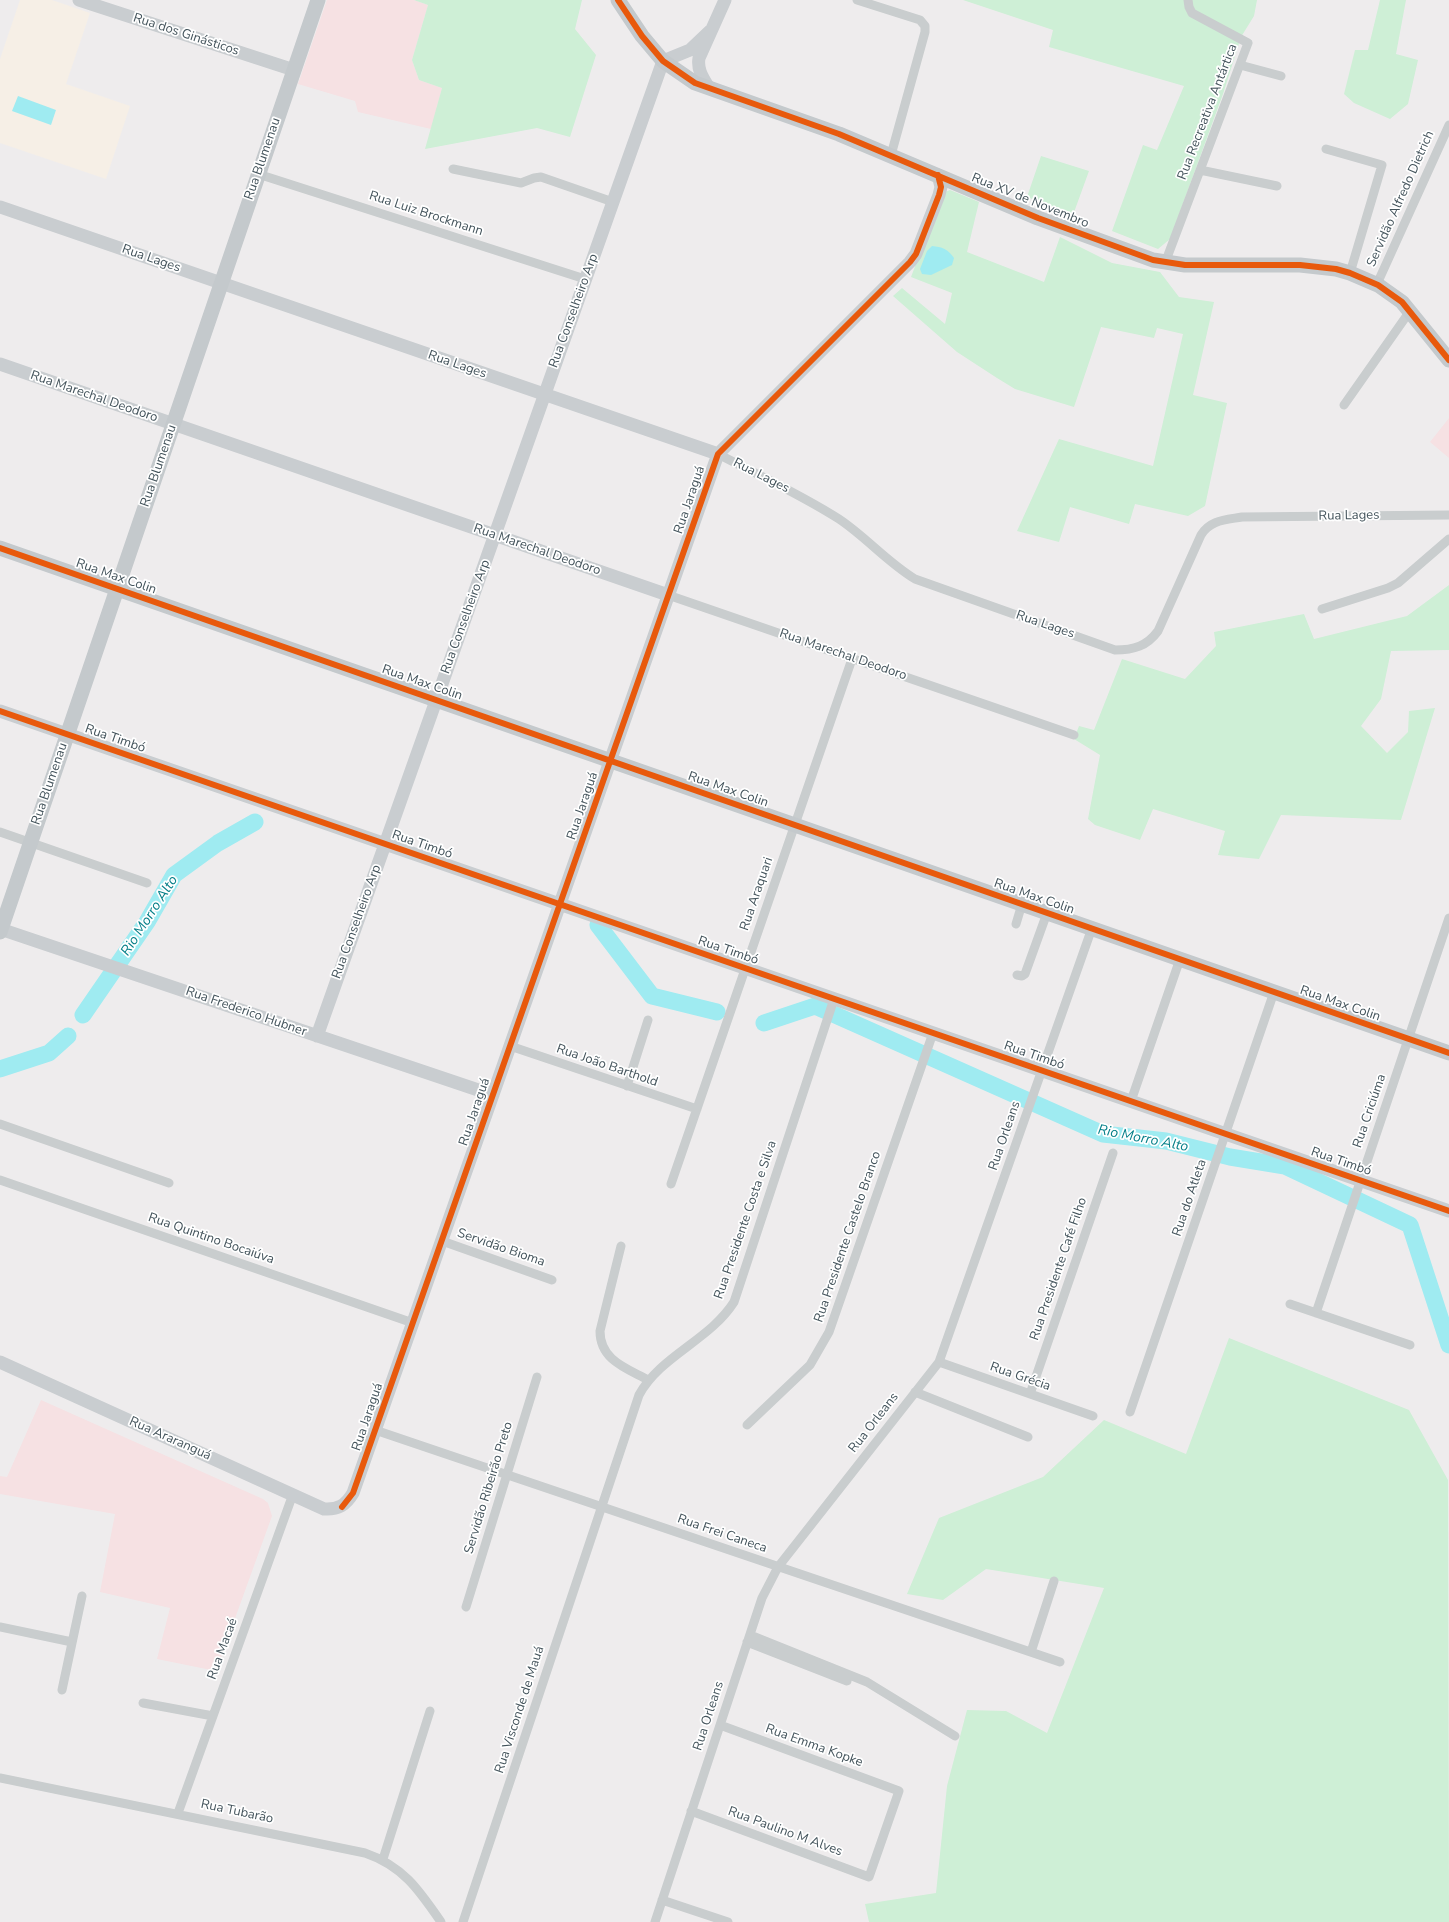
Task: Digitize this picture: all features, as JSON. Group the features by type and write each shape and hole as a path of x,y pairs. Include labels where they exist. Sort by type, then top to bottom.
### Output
{"main road":[{"name":"Rua dos Ginásticos","path":"79,0 294,70"},
{"name":"Rua Blumenau","path":"0,930 318,0"},
{"name":"Rua XV de Novembro","path":"618,0 642,36 662,61 685,78 709,88 840,134 1038,218 1138,255 1165,263 1300,264 1350,272 1377,284 1390,293 1410,311 1449,360"},
{"path":"709,88 698,65 699,58 724,0"},
{"path":"662,61 690,50 710,31"},
{"name":"Rua Conselheiro Arp","path":"317,1036 662,61"},
{"name":"Rua Jaraguá","path":"342,1506 353,1493 718,454 910,262 916,254 940,195 938,175"},
{"name":"Rua Lages","path":"0,207 718,454"},
{"name":"Rua Marechal Deodoro","path":"0,364 668,595"},
{"name":"Rua Max Colin","path":"0,548 1449,1053"},
{"name":"Rua Timbó","path":"0,711 745,968 931,1039 1041,1070 1131,1101 1224,1137 1359,1185 1449,1211"},
{"name":"Rua Frederico Hubner","path":"0,930 493,1095"},
{"name":"Rua Araranguá","path":"0,1362 324,1509 333,1509 342,1506"}],"street":[{"path":"858,0 885,4 920,20 925,26 891,155"},
{"name":"Rua Recreativa Antártica","path":"1165,263 1248,43 1192,13 1188,7 1188,0"},
{"path":"1240,65 1281,76"},
{"name":"Servidão Alfredo Dietrich","path":"1377,284 1449,125"},
{"path":"1326,149 1382,165 1350,272"},
{"path":"453,169 521,183 541,177 613,202"},
{"path":"1200,170 1277,186"},
{"name":"Rua Luiz Brockmann","path":"258,174 586,279"},
{"path":"1344,405 1410,311"},
{"name":"Rua Lages","path":"718,454 804,499 838,519 860,534 901,571 914,580 1115,650 1128,650 1141,646 1152,640 1158,631 1201,535 1205,528 1214,522 1242,517 1449,515"},
{"path":"1322,609 1388,588 1398,583 1449,539"},
{"name":"Rua Marechal Deodoro","path":"668,595 1074,735"},
{"name":"Rua Araquari","path":"671,1184 852,659"},
{"path":"0,832 147,883"},
{"path":"1016,924 1022,904"},
{"path":"1017,975 1022,976 1025,974 1047,913"},
{"name":"Rua Criciúma","path":"1316,1313 1449,918"},
{"name":"Rua Orleans","path":"655,1922 762,1598 778,1566 939,1362 1092,928"},
{"path":"1131,1101 1180,959"},
{"name":"Rua do Atleta","path":"1130,1412 1274,992"},
{"name":"Rua Presidente Costa e Silva","path":"601,1506 636,1402 648,1380 722,1318 734,1302 833,1002"},
{"path":"627,1086 648,1020"},
{"name":"Rua Presidente Castelo Branco","path":"747,1425 810,1364 829,1332 931,1039"},
{"name":"Rua João Barthold","path":"510,1046 697,1109"},
{"path":"0,1124 169,1183"},
{"name":"Rua Presidente Café Filho","path":"1030,1394 1113,1153"},
{"name":"Rua Quintino Bocaiúva","path":"0,1180 413,1323"},
{"name":"Servidão Bioma","path":"442,1241 552,1280"},
{"path":"621,1246 600,1331 600,1342 605,1352 613,1360 648,1380"},
{"path":"1290,1304 1410,1345"},
{"name":"Rua Grécia","path":"939,1362 1093,1416"},
{"name":"Servidão Ribeirão Preto","path":"466,1608 537,1376"},
{"path":"915,1392 1028,1437"},
{"name":"Rua Frei Caneca","path":"375,1430 1060,1662"},
{"name":"Rua Macaé","path":"178,1813 293,1494"},
{"name":"Rua Visconde de Mauá","path":"463,1922 601,1506"},
{"path":"1031,1652 1054,1581"},
{"path":"62,1690 82,1596"},
{"path":"0,1627 72,1642"},
{"path":"749,1639 847,1681"},
{"path":"749,1639 867,1682 956,1736"},
{"path":"143,1703 213,1716"},
{"path":"383,1859 430,1711"},
{"name":"Rua Emma Kopke","path":"720,1725 899,1791 869,1877"},
{"name":"Rua Tubarão","path":"0,1778 338,1846 383,1859 411,1882 441,1922"},
{"name":"Rua Paulino M Alves","path":"691,1811 869,1877"},
{"path":"662,1900 728,1922"}],"shaded area":[{"path":"20,0 52,0 90,13 66,84 130,106 106,179 0,143 0,59"},
{"path":"327,0 414,0 428,5 412,60 419,80 442,88 431,129 358,112 355,101 298,84"},
{"path":"1449,418 1449,458 1430,442"},
{"path":"41,1400 263,1499 268,1503 272,1516 216,1671 157,1659 170,1608 100,1592 115,1514 0,1494 0,1476 7,1477"}],"green space":[{"path":"414,0 582,0 575,29 596,55 570,137 537,128 425,149 442,88 419,80 412,60 428,5"},
{"path":"963,0 1257,0 1254,16 1241,37 1223,94 1170,239 1158,249 1112,231 1143,145 1157,150 1184,86 1049,47 1053,30"},
{"path":"1380,0 1406,0 1396,54 1418,60 1408,104 1390,119 1354,103 1344,94 1355,50 1368,50"},
{"path":"1041,156 1089,171 1073,215 1027,197"},
{"path":"950,190 979,202 967,252 1044,282 1060,237 1112,263 1160,272 1179,297 1214,302 1193,395 1227,403 1205,506 1188,516 1135,504 1129,524 1070,507 1059,542 1017,531 1059,439 1153,466 1183,334 1157,328 1154,338 1101,327 1074,407 1015,389 997,378 957,352 893,296 902,288 945,324 952,293 911,277 943,193"},
{"path":"1449,585 1449,650 1391,651 1381,699 1361,726 1387,753 1408,732 1409,711 1435,708 1401,820 1281,815 1259,859 1218,855 1225,831 1153,809 1140,840 1095,825 1088,819 1100,755 1074,739 1079,726 1094,730 1122,659 1185,679 1216,646 1214,632 1304,614 1314,639 1407,616"},
{"path":"1229,1338 1409,1410 1448,1480 1449,1922 869,1922 865,1904 936,1893 947,1786 967,1710 1006,1711 1047,1733 1104,1588 986,1569 943,1600 907,1594 939,1518 1043,1477 1104,1420 1186,1454"}],"water":[{"path":"18,96 56,110 51,125 12,111"},
{"path":"932,246 942,248 949,252 954,258 952,265 931,275 922,274 920,269 927,251"}],"waterway":[{"name":"Rio Morro Alto","path":"83,1015 147,922 174,875 218,843 255,822"},
{"name":"Rio Morro Alto","path":"598,925 652,996 717,1012"},
{"name":"Rio Morro Alto","path":"764,1023 815,1006 1103,1134 1166,1141 1230,1157 1285,1166 1410,1225 1449,1345"},
{"name":"Rio Morro Alto","path":"0,1069 49,1053 68,1036"}],"cycle path":[{"path":"618,0 642,36 663,61 695,83 839,134 1038,218 1153,260 1185,265 1300,265 1336,269 1350,273 1378,285 1402,302 1449,360"},
{"path":"342,1507 353,1493 718,454 910,262 916,254 939,195 941,187 938,175"},
{"path":"0,548 1449,1053"},
{"path":"0,711 1449,1211"}]}
